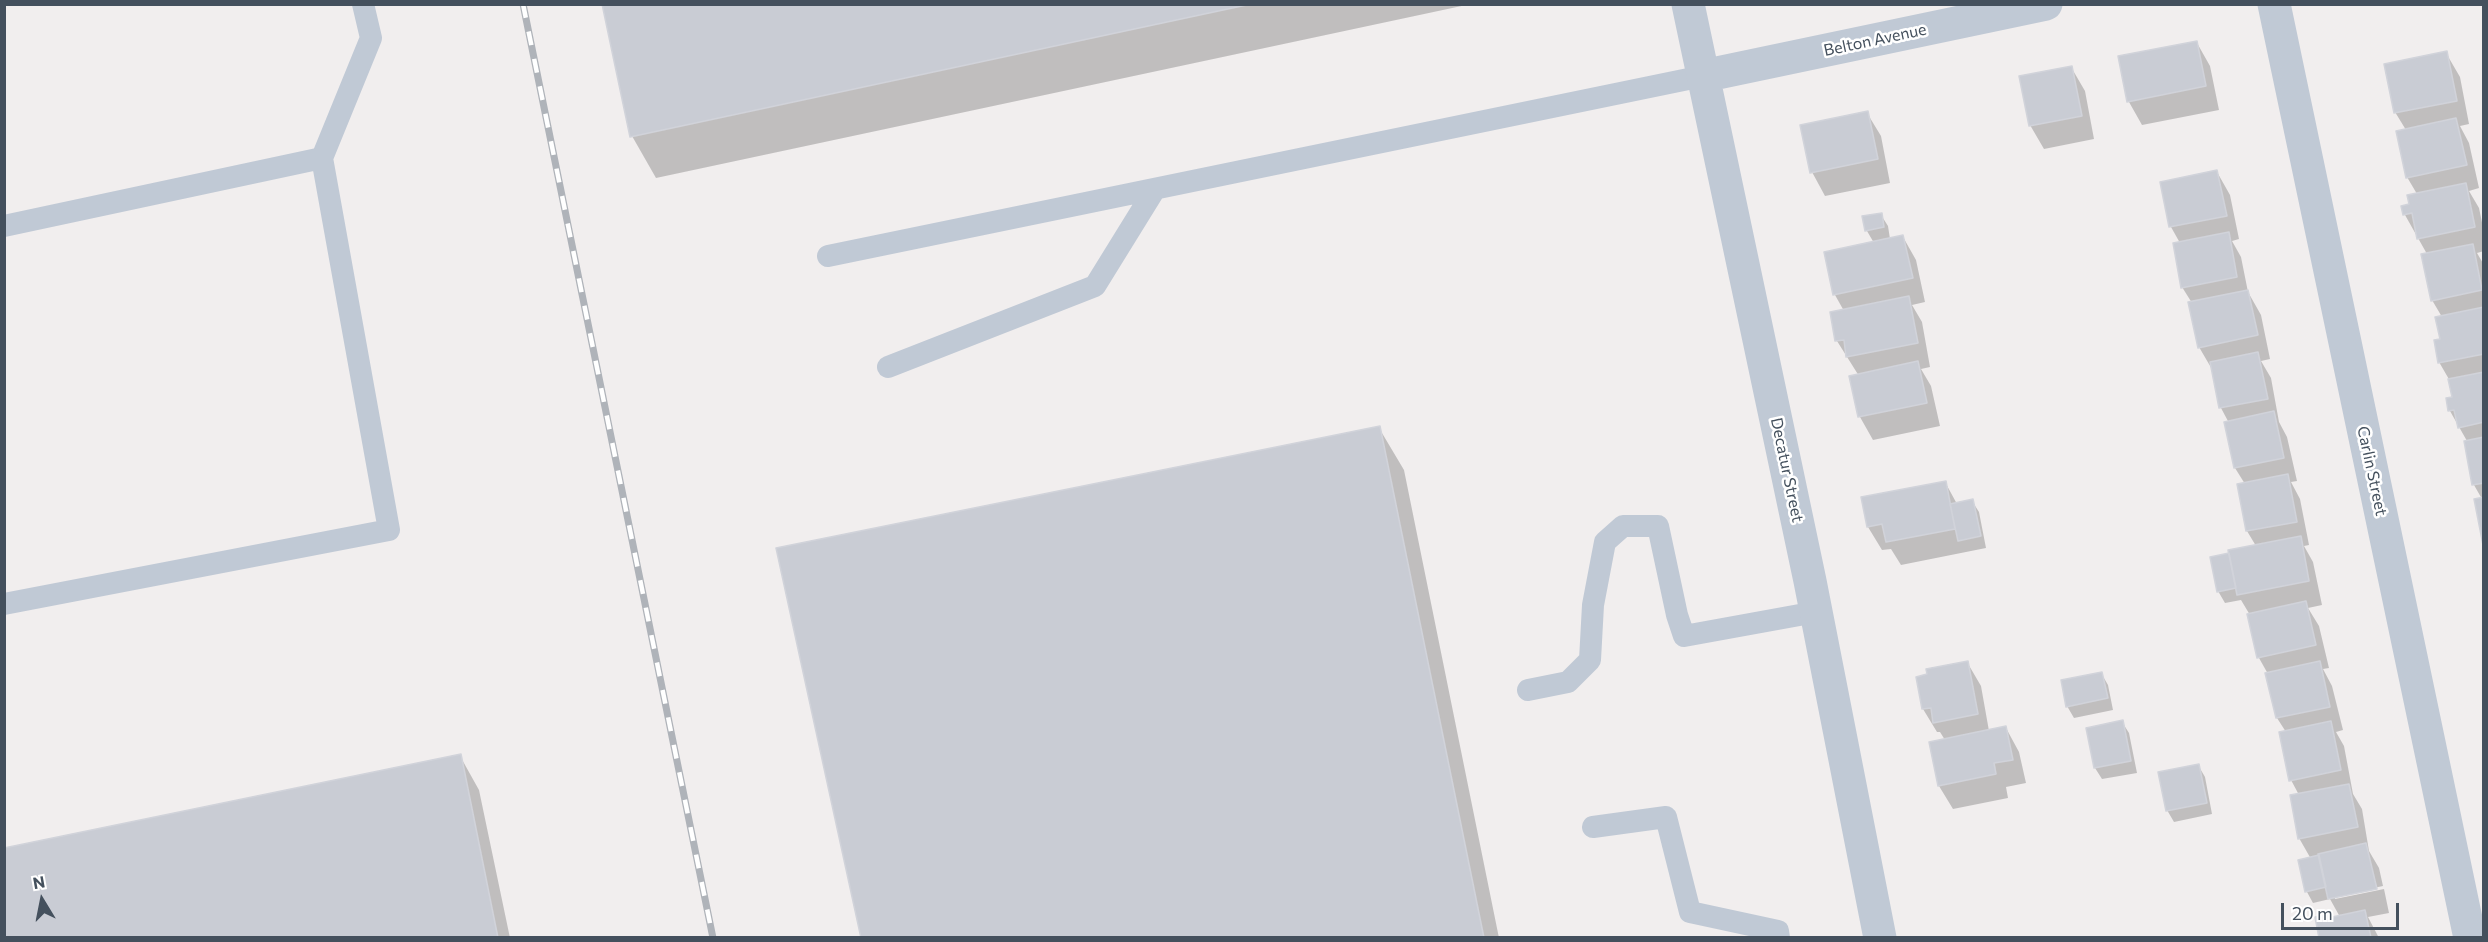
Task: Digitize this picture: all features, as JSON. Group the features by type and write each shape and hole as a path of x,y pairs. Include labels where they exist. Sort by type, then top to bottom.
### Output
{"street":[{"name":"Decatur Street","path":"1688,4 1816,612 1880,938"},
{"name":"Belton Avenue","path":"1703,76 2046,4"},
{"name":"Carlin Street","path":"2274,4 2470,938"}],"lane":[{"path":"4,604 389,530 322,158 371,38 363,4"},
{"path":"828,256 1703,76"},
{"path":"4,226 322,158"},
{"path":"888,367 1095,286 1155,189"},
{"path":"1528,690 1568,682 1590,660 1593,605 1602,551 1605,542 1623,526 1659,526 1677,615 1684,636 1816,612"},
{"path":"1593,827 1666,817 1690,912 1778,931 1779,938"}],"building":[{"path":"602,4 1251,4 630,137"},
{"path":"2197,41 2206,86 2127,102 2118,56"},
{"path":"2447,51 2457,101 2394,113 2384,64"},
{"path":"2072,66 2082,116 2029,126 2019,76"},
{"path":"1868,111 1878,159 1810,173 1800,125"},
{"path":"2456,118 2467,165 2406,178 2396,131"},
{"path":"2217,170 2227,216 2169,227 2160,182"},
{"path":"2466,183 2475,227 2417,239 2412,213 2403,215 2401,206 2409,204 2407,195"},
{"path":"1882,213 1884,227 1865,231 1862,216"},
{"path":"2229,232 2237,277 2181,288 2173,243"},
{"path":"1903,235 1913,278 1833,295 1824,252"},
{"path":"2473,244 2482,290 2431,301 2421,254"},
{"path":"2248,290 2258,335 2198,348 2188,302"},
{"path":"1909,296 1918,343 1846,357 1844,340 1835,341 1830,312"},
{"path":"2484,307 2484,354 2438,363 2434,340 2440,339 2435,317"},
{"path":"2258,352 2268,399 2219,408 2210,362"},
{"path":"1918,361 1927,403 1858,417 1849,376"},
{"path":"2484,372 2484,422 2458,428 2454,410 2448,411 2446,398 2452,397 2448,379"},
{"path":"2274,411 2284,458 2234,468 2224,422"},
{"path":"1380,426 1484,938 861,938 776,548"},
{"path":"2484,437 2484,483 2472,485 2464,441"},
{"path":"2288,474 2297,522 2246,531 2237,484"},
{"path":"1946,481 1955,529 1886,542 1882,524 1867,527 1861,497"},
{"path":"2484,497 2484,545 2483,545 2474,499"},
{"path":"1973,499 1981,536 1958,541 1950,504"},
{"path":"2301,536 2309,581 2237,595 2228,550"},
{"path":"2229,553 2236,588 2217,592 2210,557"},
{"path":"2306,601 2316,645 2257,658 2247,614"},
{"path":"1968,661 1978,714 1933,723 1931,708 1922,709 1916,677 1927,674 1926,669"},
{"path":"2320,661 2330,707 2276,718 2265,673"},
{"path":"2102,672 2108,698 2066,707 2061,680"},
{"path":"2123,720 2131,761 2094,768 2086,728"},
{"path":"2331,721 2341,770 2289,781 2279,732"},
{"path":"2006,726 2013,760 1994,763 1996,774 1938,786 1929,742"},
{"path":"461,754 498,938 4,938 4,848"},
{"path":"2199,764 2207,803 2166,811 2158,772"},
{"path":"2349,784 2358,827 2298,839 2290,795"},
{"path":"2366,843 2377,889 2328,899 2318,854"},
{"path":"2319,855 2326,887 2305,892 2298,860"},
{"path":"2365,910 2371,938 2319,938 2315,917 2331,914 2332,917"}],"railway":[{"path":"523,4 713,938"}]}
